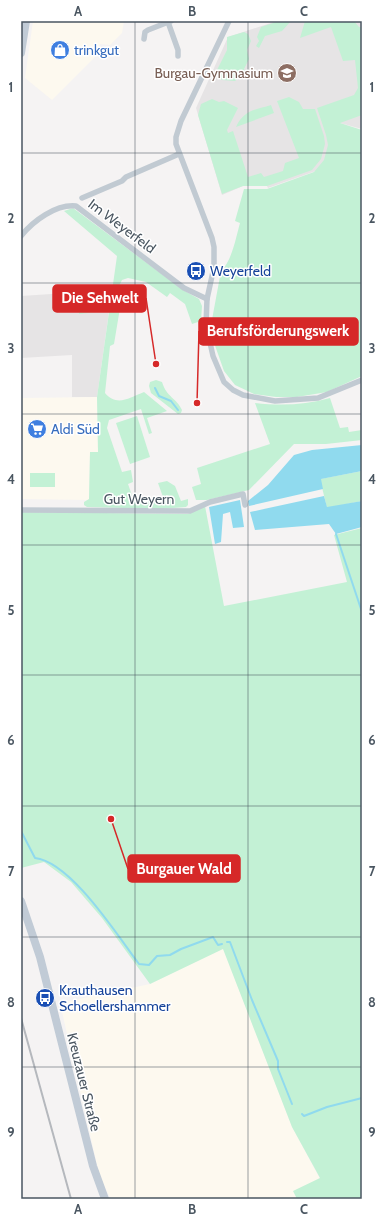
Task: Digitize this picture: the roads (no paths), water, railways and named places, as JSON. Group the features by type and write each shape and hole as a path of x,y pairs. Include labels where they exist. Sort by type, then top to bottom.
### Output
{"main road":[{"path":"21,53 26,21"},
{"name":"Kreuzauer Straße","path":"21,901 40,957 93,1166 105,1199"}],"street":[{"path":"229,21 177,131 176,144 212,238 214,267 208,299 206,325 208,339 220,373 224,382 233,390 253,398 275,402 297,401 328,394 362,380"},
{"path":"144,38 145,32 148,30 169,22 178,50 178,56"},
{"path":"82,198 179,154"},
{"name":"Im Weyerfeld","path":"21,236 40,218 63,207 76,206 184,288 208,299"},
{"name":"Gut Weyern","path":"21,510 190,511 210,502 243,494 245,505"}],"water":[{"path":"362,445 362,471 321,479 323,489 249,506 248,501 268,485 294,455 312,450"},
{"path":"324,496 327,507 362,501 362,527 336,534 329,524 255,530 250,512"},
{"path":"240,500 244,527 233,528 230,512 223,514 221,542 215,544 209,507"}],"waterway":[{"path":"155,388 159,396 171,401 178,410"},
{"path":"336,534 362,612"},
{"path":"21,831 35,858 49,863 63,872 78,886 106,919 139,964 149,965 157,956 170,955 181,949 213,937 218,945 222,944"},
{"path":"227,942 230,942 252,1000 278,1061 278,1069 292,1104"},
{"path":"302,1114 304,1116 327,1107 362,1098"}],"railway":[{"path":"21,1018 71,1199"}],"place":[{"name":"trinkgut","path":"60,50"},
{"name":"Burgau-Gymnasium","path":"287,73"},
{"name":"Weyerfeld","path":"196,271"},
{"name":"Die Sehwelt","path":"156,364"},
{"name":"Berufsförderungswerk","path":"197,403"},
{"name":"Aldi Süd","path":"37,429"},
{"name":"Burgauer Wald","path":"111,819"},
{"name":"Krauthausen Schoellershammer","path":"45,998"}]}
